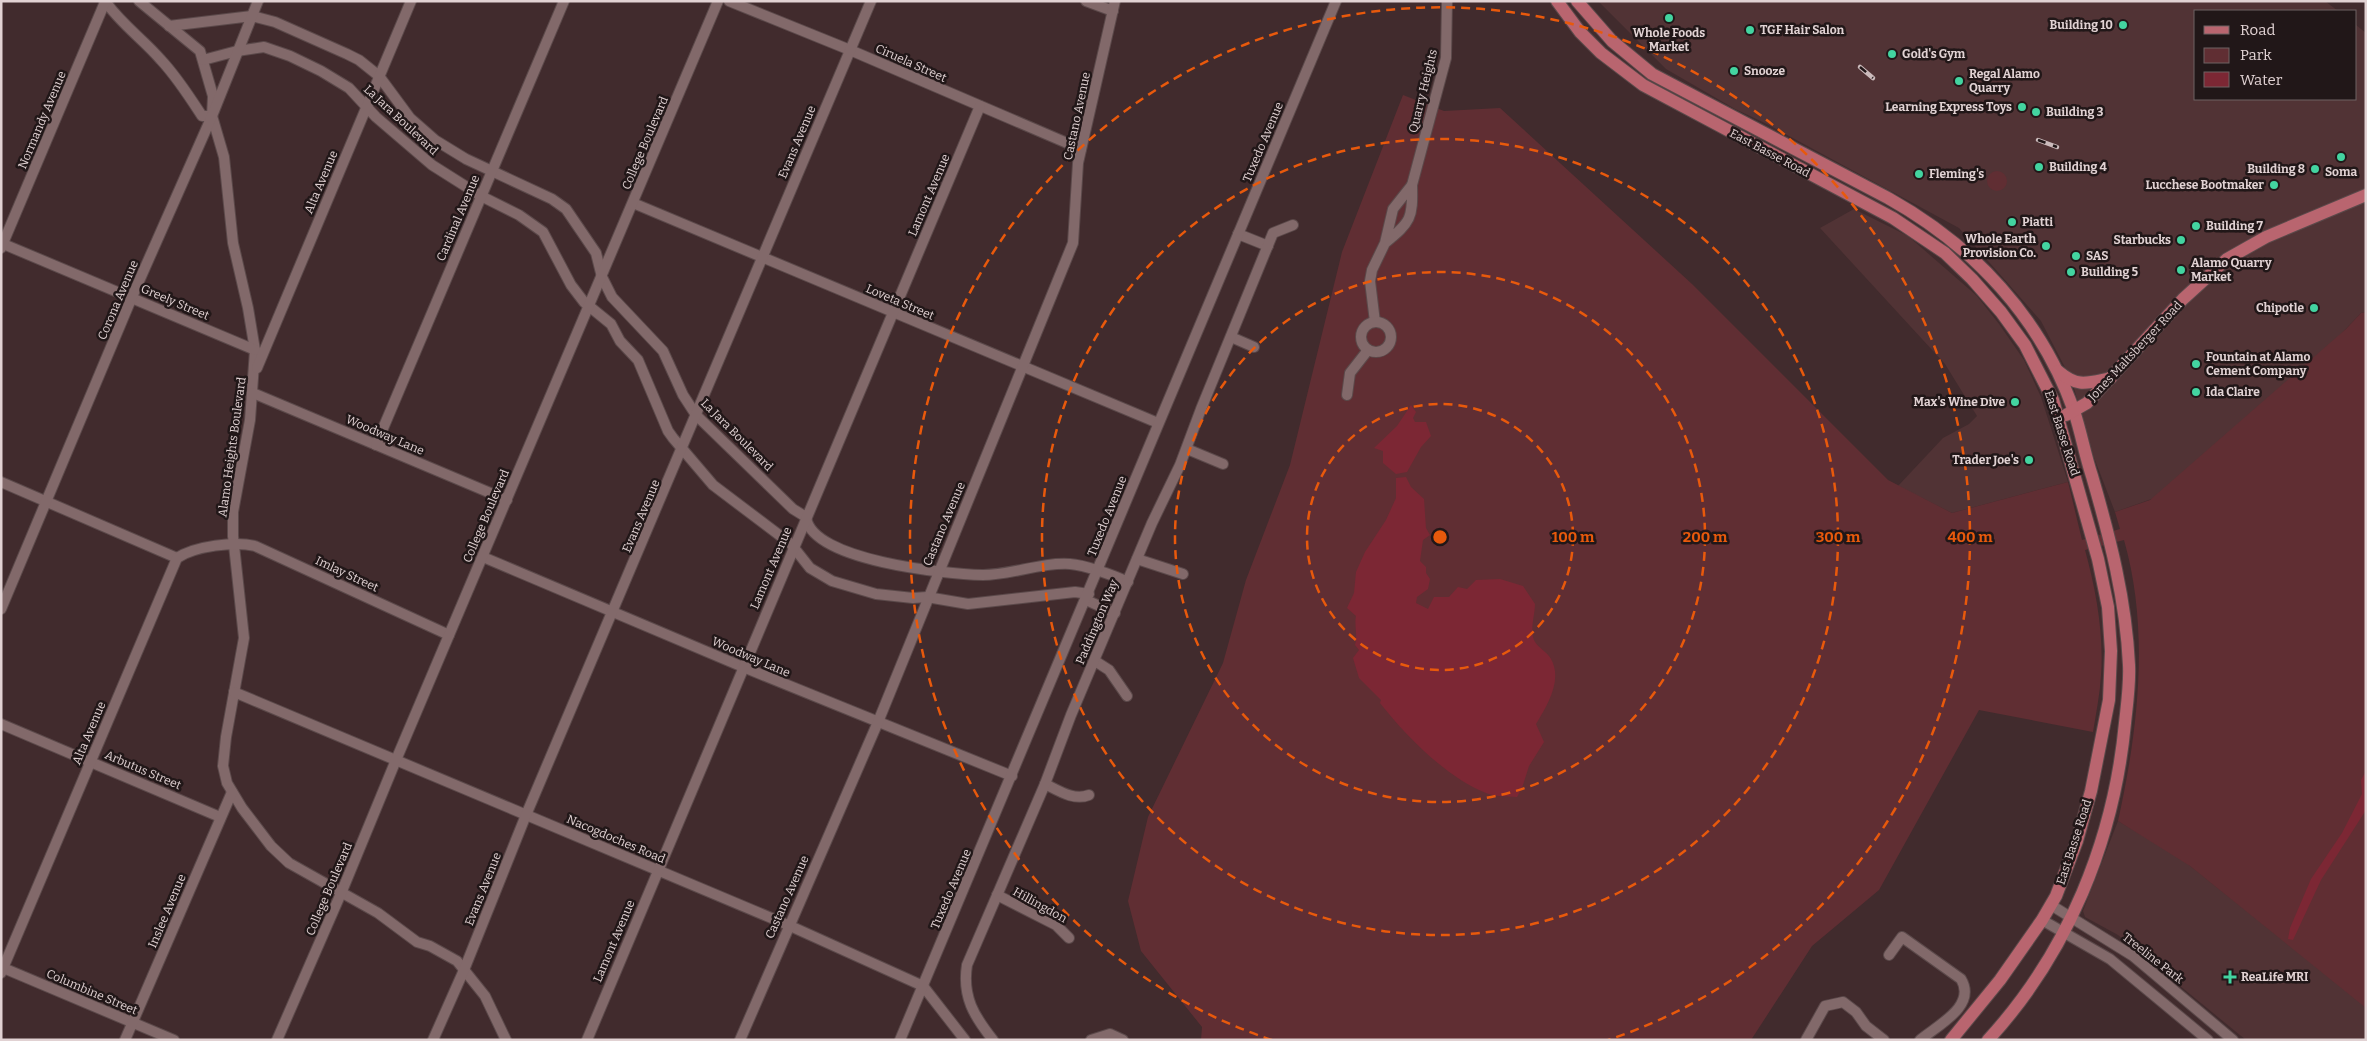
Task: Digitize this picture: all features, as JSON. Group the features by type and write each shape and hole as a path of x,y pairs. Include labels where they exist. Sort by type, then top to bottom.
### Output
{"main road":[{"name":"East Basse Road","path":"1557,1 1580,32 1615,65 1676,104 1893,218 1945,253 2002,312 2025,345 2053,400 2098,559 2108,607 2111,651 2109,700 2091,791 2077,841 2051,905 2000,980 1951,1040"},
{"name":"East Basse Road","path":"1578,1 1599,28 1624,53 1652,74 1888,198 1940,231 1981,266 2013,301 2027,320 2055,370 2074,412 2106,519 2122,601 2129,666 2124,740 2112,809 2094,866 2071,918 2029,988 1988,1040"},
{"path":"1676,104 1683,91"},
{"name":"Jones Maltsberger Road","path":"2059,418 2074,412 2088,403 2183,299 2227,260 2266,237 2366,194"},
{"path":"2055,370 2068,380 2081,384 2111,378"}],"street":[{"path":"105,1 117,19 166,66 182,85 202,116 212,116"},
{"name":"Normandy Avenue","path":"2,245 105,1"},
{"name":"Alamo Heights Boulevard","path":"138,1 190,41 200,51 213,96 212,116 224,157 234,243 255,350 254,393 233,512 234,543 244,638 223,766 226,783 271,846 289,863 342,891 378,913 417,942 430,946 457,961 485,996 506,1040"},
{"name":"Corona Avenue","path":"1,609 132,297 212,116 258,1"},
{"name":"Alta Avenue","path":"255,374 411,1"},
{"name":"Cardinal Avenue","path":"376,446 564,1"},
{"name":"College Boulevard","path":"277,1040 342,891 718,1"},
{"name":"Ciruela Street","path":"729,1 850,50 1082,149"},
{"name":"Evans Avenue","path":"433,1040 464,970 526,815 614,612 871,1"},
{"path":"1086,1 1114,6"},
{"name":"Tuxedo Avenue","path":"900,1040 1336,1"},
{"name":"Quarry Heights","path":"1385,243 1406,226 1413,209 1412,185 1446,58 1447,1"},
{"name":"Castano Avenue","path":"740,1040 788,925 878,722 927,597 1024,367 1073,243 1078,164 1114,6"},
{"name":"La Jara Boulevard","path":"169,26 252,16 275,22 359,60 379,76 410,118 435,140 492,171 552,199 566,209 596,253 602,277 612,297 663,351 683,395 696,415 793,509 806,517 809,526 828,542 849,553 881,563 983,574 1071,564 1098,572 1104,571 1128,582"},
{"name":"La Jara Boulevard","path":"203,60 237,51 264,48 290,56 349,88 366,106 432,165 481,196 519,214 543,232 571,285 589,308 611,324 620,341 638,360 668,431 713,485 793,547 810,568 832,581 876,594 913,598 927,597 968,604 1075,592 1087,597"},
{"name":"Lamont Avenue","path":"587,1040 980,106"},
{"name":"Quarry Heights","path":"1375,322 1371,276 1376,258 1385,243 1393,209 1412,185"},
{"name":"Loveta Street","path":"633,203 1158,423"},
{"name":"Paddington Way","path":"993,1040 969,1006 965,978 967,966 1046,784 1071,715 1137,559 1187,449 1273,233 1293,225"},
{"path":"1238,234 1268,246"},
{"name":"Greely Street","path":"2,245 132,297 255,350"},
{"path":"1375,322 1387,328 1390,342 1380,351 1368,350 1363,344 1361,335 1366,326 1375,322"},
{"path":"1231,337 1254,346"},
{"path":"1347,395 1350,373 1368,350"},
{"name":"Woodway Lane","path":"254,393 507,500"},
{"path":"1187,449 1223,464"},
{"path":"1,482 177,558 184,553 234,543"},
{"name":"Imlay Street","path":"234,543 255,546 449,635"},
{"name":"Woodway Lane","path":"483,556 743,667 1012,776"},
{"name":"Alta Avenue","path":"2,970 177,558"},
{"path":"1137,559 1183,574"},
{"path":"1087,597 1115,613"},
{"path":"1094,661 1109,670 1127,696"},
{"name":"Nacogdoches Road","path":"234,692 788,925 923,986 965,1040"},
{"name":"Arbutus Street","path":"1,724 220,816"},
{"path":"1046,784 1074,797 1081,798 1089,795"},
{"name":"Inslee Avenue","path":"125,1040 220,816 232,792"},
{"name":"Hillingdon","path":"997,895 1056,925 1069,938"},
{"name":"Treeline Park","path":"2051,905 2133,956 2233,1040"},
{"path":"2042,920 2117,964 2208,1040"},
{"path":"1889,955 1902,937 1962,978 1966,987 1966,996 1962,1004 1940,1026 1920,1040"},
{"name":"Columbine Street","path":"2,970 174,1040"},
{"path":"1806,1040 1825,1006 1843,1002 1856,1012 1866,1026 1884,1040"},
{"path":"1091,1040 1110,1034 1123,1040"}],"shaded area":[{"name":"Alamo Quarry Market","path":"1598,1 2325,1 2337,10 2194,10 2194,100 2357,100 2357,26 2366,33 2366,312 2361,313 2202,481 2115,512 2093,455 2072,381 2041,321 1959,228 1767,124 1735,109 1666,69"},
{"path":"1854,209 1908,236 1977,296 1999,324 2024,360 2041,397 2068,482 1952,513 1898,486 1943,438 1969,424 1977,416 1945,364 1820,228"},
{"path":"2118,821 2179,857 2362,1003 2366,1008 2366,1040 2246,1040 2118,935 2085,917 2083,911"}],"green space":[{"path":"1403,95 1444,111 1500,108 1692,284 1888,480 1952,513 2068,482 2082,540 2120,529 2115,512 2150,500 2346,329 2361,313 2366,312 2366,1008 2190,866 2118,821 2136,717 2139,645 2132,575 2124,540 2085,550 2096,596 2102,659 2099,696 2093,732 1979,710 1879,890 1812,946 1751,1040 1201,1040 1202,1027 1141,951 1128,901 1148,817 1223,663 1246,580 1290,465 1342,252"},
{"path":"1997,171 2004,174 2007,181 2004,188 1997,191 1990,188 1987,181 1990,174"}],"water":[{"path":"1411,405 1416,412 1413,418 1415,422 1426,422 1431,436 1421,447 1407,472 1396,474 1383,463 1383,451 1374,448 1397,426"},
{"path":"1406,477 1411,487 1424,499 1426,528 1430,535 1423,540 1420,561 1426,567 1426,573 1430,579 1428,589 1417,597 1416,603 1428,609 1434,597 1449,597 1458,587 1467,589 1476,580 1500,579 1523,586 1535,604 1532,628 1533,638 1551,659 1555,675 1549,701 1536,724 1544,742 1529,766 1517,797 1497,796 1486,793 1456,777 1414,742 1380,703 1381,700 1359,678 1353,658 1359,650 1355,645 1356,616 1347,608 1354,593 1356,572 1365,552 1386,520 1396,498 1396,478"},
{"path":"2366,771 2366,810 2321,880 2293,940 2288,939 2290,928 2311,879 2342,833 2362,794 2361,780"}],"railway":[{"path":"1860,67 1873,78"},
{"path":"2038,140 2057,147"}],"place":[{"name":"Whole Foods Market","path":"1669,18"},
{"name":"Building 10","path":"2123,25"},
{"name":"TGF Hair Salon","path":"1750,30"},
{"name":"Gold's Gym","path":"1892,54"},
{"name":"Snooze","path":"1734,71"},
{"name":"Regal Alamo Quarry","path":"1959,81"},
{"name":"Learning Express Toys","path":"2022,107"},
{"name":"Building 3","path":"2036,112"},
{"name":"Soma","path":"2341,157"},
{"name":"Building 4","path":"2039,167"},
{"name":"Building 8","path":"2315,169"},
{"name":"Fleming's","path":"1919,174"},
{"name":"Lucchese Bootmaker","path":"2274,185"},
{"name":"Piatti","path":"2012,222"},
{"name":"Building 7","path":"2196,226"},
{"name":"Starbucks","path":"2181,240"},
{"name":"Whole Earth Provision Co.","path":"2046,246"},
{"name":"SAS","path":"2076,256"},
{"name":"Alamo Quarry Market","path":"2181,270"},
{"name":"Building 5","path":"2071,272"},
{"name":"Chipotle","path":"2314,308"},
{"name":"Fountain at Alamo Cement Company","path":"2196,364"},
{"name":"Ida Claire","path":"2196,392"},
{"name":"Max's Wine Dive","path":"2015,402"},
{"name":"Trader Joe's","path":"2029,460"},
{"name":"ReaLife MRI","path":"2230,977"}]}
